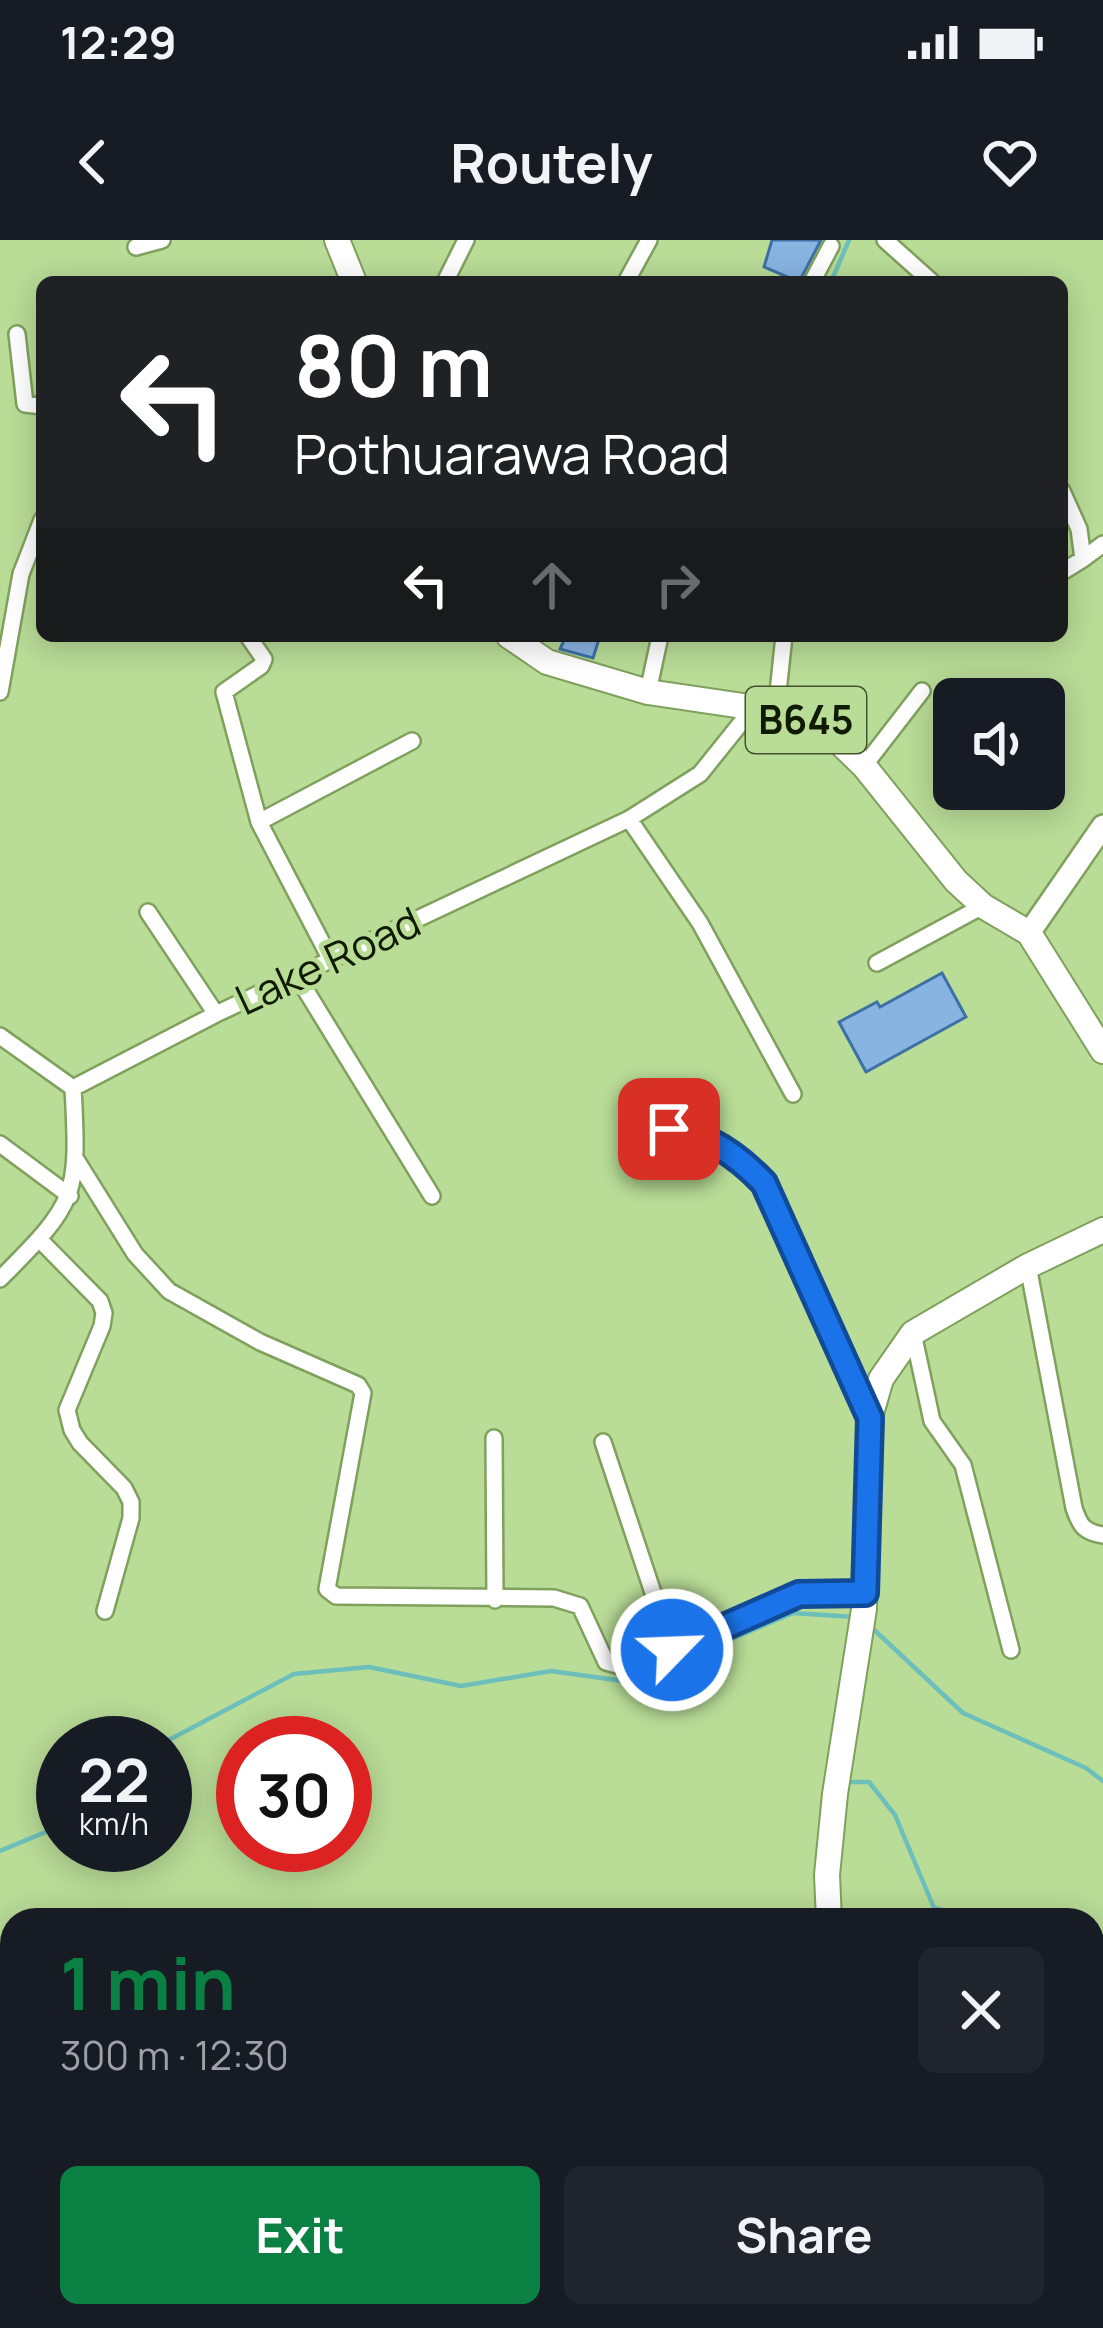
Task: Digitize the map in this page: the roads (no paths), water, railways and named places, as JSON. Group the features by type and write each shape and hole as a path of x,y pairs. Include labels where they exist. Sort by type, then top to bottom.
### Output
{"main road":[{"path":"337,240 352,276"},
{"name":"B645","path":"518,642 547,662 648,692 806,720 838,741 864,766 956,881 983,905 1030,934 1103,1051"},
{"path":"829,1908 827,1875 836,1795 864,1601 870,1418 881,1379 913,1334 1028,1266 1103,1231"}],"street":[{"path":"136,248 162,240"},
{"path":"449,276 466,240"},
{"path":"629,276 649,240"},
{"path":"885,240 925,276"},
{"path":"815,276 831,246"},
{"path":"17,334 26,404 36,405"},
{"path":"1068,504 1079,529 1083,559"},
{"path":"0,692 21,574 36,535"},
{"path":"1068,568 1103,544"},
{"path":"252,642 264,659 261,666 224,692 259,822 331,960"},
{"path":"648,692 659,642"},
{"path":"764,710 782,642"},
{"path":"864,766 922,691"},
{"name":"Lake Road","path":"74,1088 216,1014 629,819 700,774 764,710"},
{"path":"259,822 412,741"},
{"path":"629,819 700,922 793,1094"},
{"path":"1030,934 1103,826"},
{"path":"877,963 983,905"},
{"path":"148,912 216,1014"},
{"path":"297,976 432,1196"},
{"path":"0,1036 74,1088 77,1161 70,1196 40,1240 3,1269"},
{"path":"669,1129 687,1131 739,1156 764,1183 870,1418"},
{"path":"0,1144 70,1196"},
{"path":"77,1161 135,1254 169,1291 260,1342 358,1384 363,1393 327,1589 336,1596 554,1598 580,1606 606,1662 632,1669 799,1594 864,1601"},
{"path":"40,1240 100,1301 104,1313 68,1410 80,1443 131,1502 131,1518 105,1611"},
{"path":"1028,1266 1074,1508 1081,1526 1103,1535"},
{"path":"913,1334 932,1421 963,1465 1011,1650"},
{"path":"494,1438 495,1600"},
{"path":"603,1442 672,1650"}],"waterway":[{"path":"834,276 849,240"},
{"path":"192,1728 294,1674 369,1667 461,1686 551,1671 630,1682 793,1613 854,1617"},
{"path":"869,1625 963,1713 1086,1768 1103,1781"},
{"path":"846,1782 869,1782 895,1815 934,1908"},
{"path":"0,1851 36,1836"}]}
